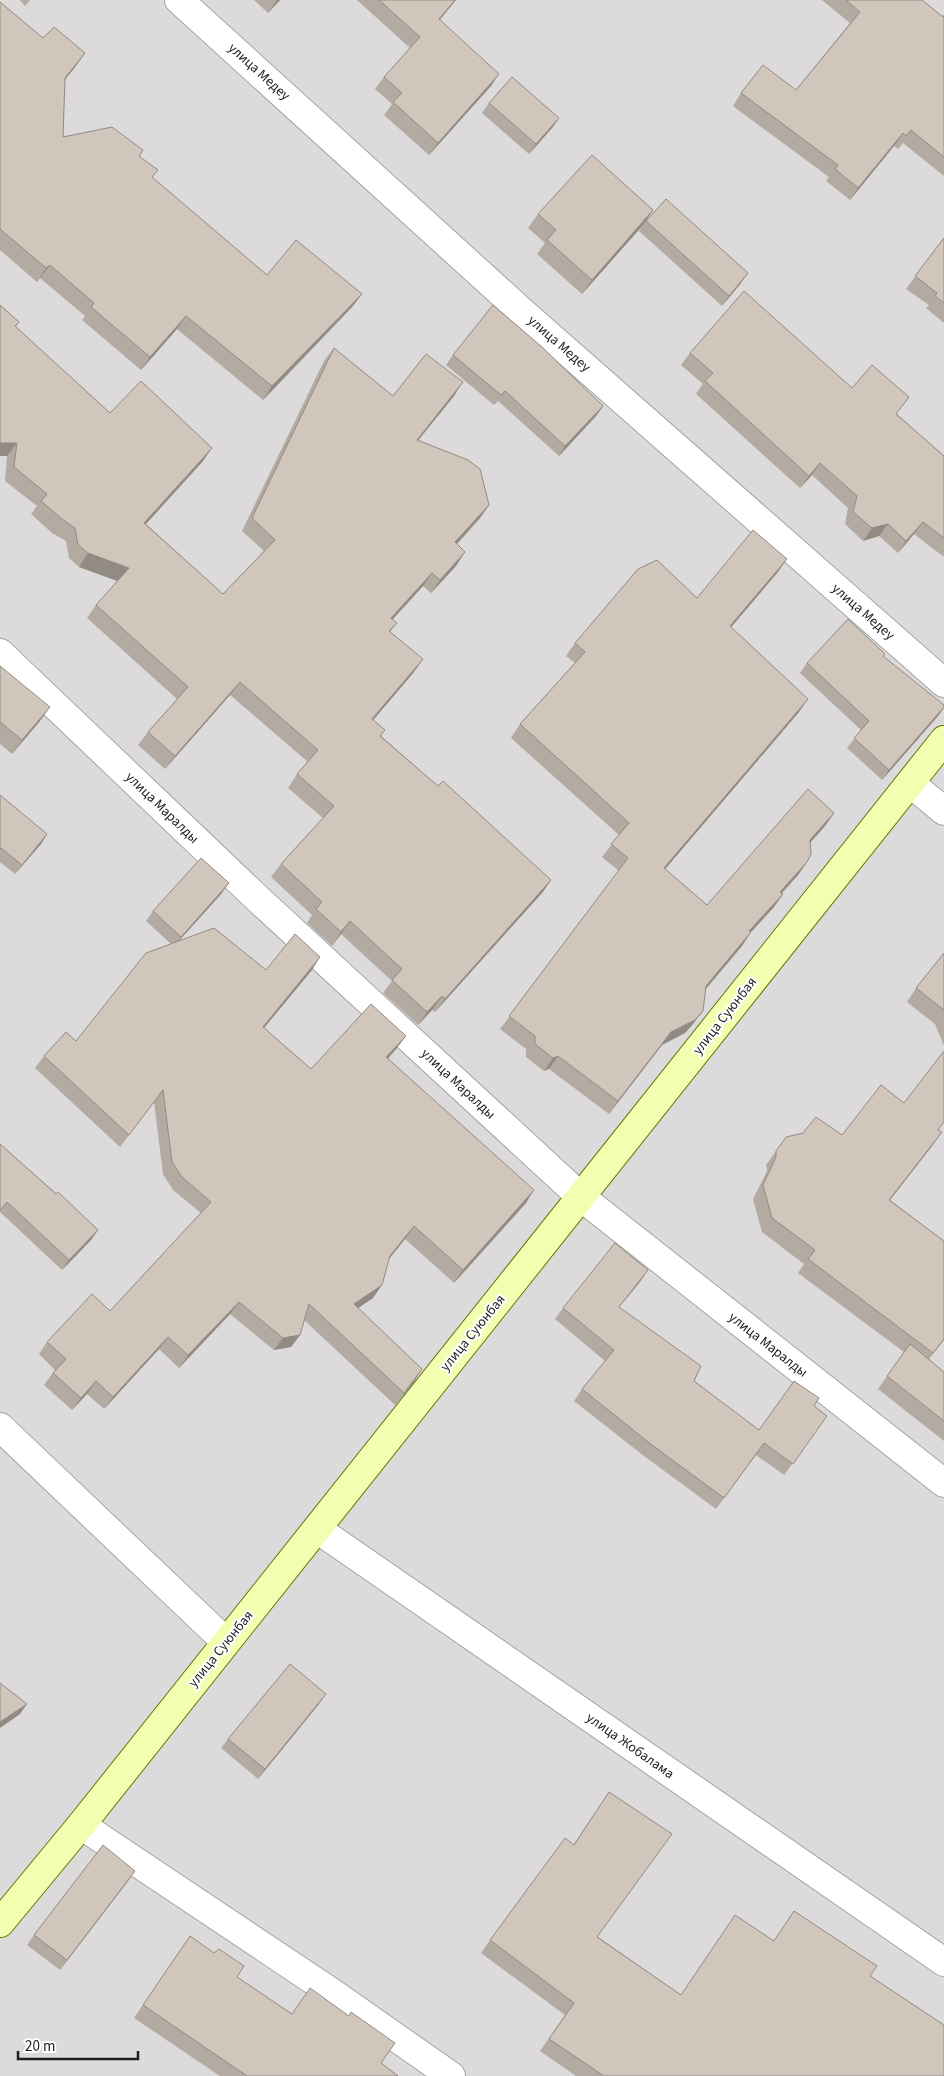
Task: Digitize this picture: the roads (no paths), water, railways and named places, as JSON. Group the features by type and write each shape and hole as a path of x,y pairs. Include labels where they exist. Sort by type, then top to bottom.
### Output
{"street":[{"name":"улица Медеу","path":"179,0 520,309 944,683"},
{"name":"улица Маралды","path":"0,653 257,898 581,1197 944,1483"},
{"name":"улица Суюнбая","path":"0,1923 81,1825 944,740"},
{"path":"910,783 944,810"},
{"path":"0,1427 226,1642"},
{"name":"улица Жобалама","path":"317,1529 944,1962"},
{"path":"81,1825 204,1906 451,2076"}]}
